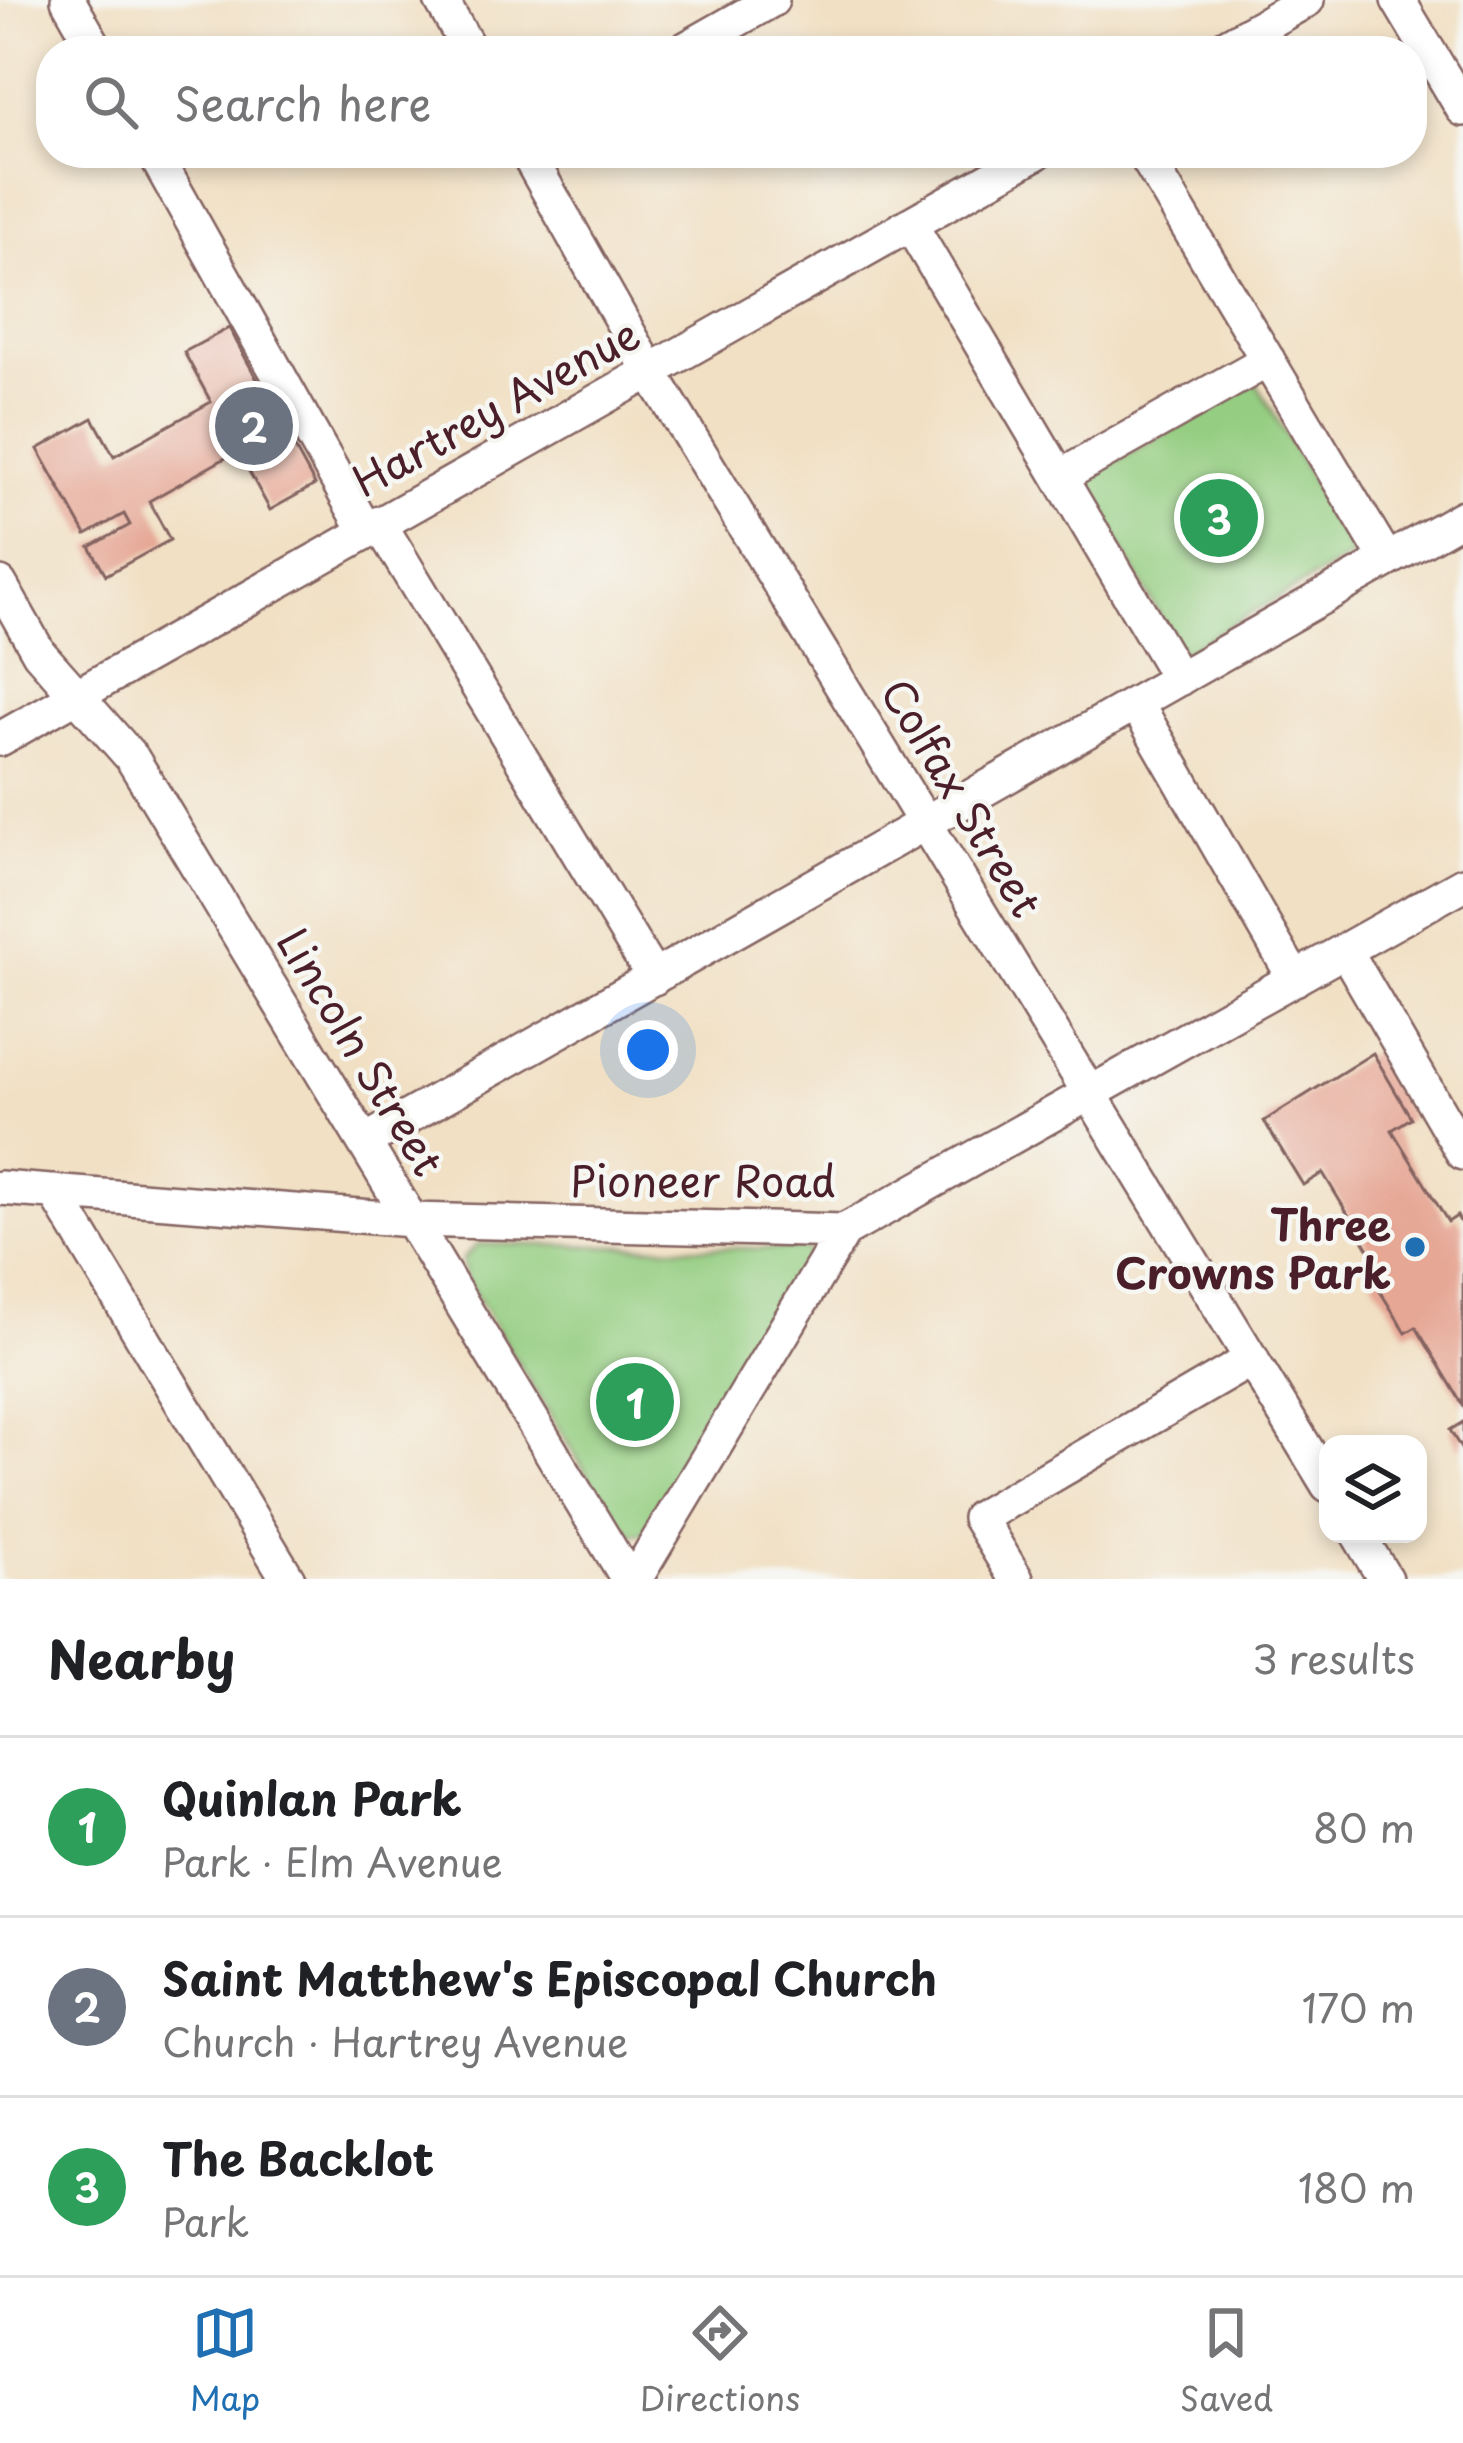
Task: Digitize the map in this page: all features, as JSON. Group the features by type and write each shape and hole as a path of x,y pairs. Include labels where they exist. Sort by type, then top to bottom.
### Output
{"street":[{"path":"68,0 88,36"},
{"path":"441,0 461,36"},
{"path":"708,36 772,0"},
{"path":"1243,36 1307,0"},
{"path":"1398,0 1419,36"},
{"path":"1427,49 1463,109"},
{"path":"163,168 373,527 654,978"},
{"name":"Colfax Street","path":"535,168 650,371 1319,1470"},
{"name":"Hartrey Avenue","path":"0,739 1009,168"},
{"path":"1153,168 1387,560"},
{"path":"910,224 1179,679"},
{"path":"1060,478 1268,359"},
{"path":"364,1142 1463,517"},
{"name":"Lincoln Street","path":"0,584 38,653 132,758 632,1579"},
{"path":"1136,703 1295,979"},
{"name":"Pioneer Road","path":"0,1188 411,1220 844,1231 1463,884"},
{"path":"1345,950 1463,1153"},
{"path":"55,1192 288,1579"},
{"path":"632,1579 844,1231"},
{"path":"1016,1579 979,1518 1252,1359"},
{"path":"1363,1543 1385,1579"}],"green space":[{"path":"1256,382 1354,555 1181,653 1083,480"},
{"path":"478,1244 804,1249 811,1253 812,1262 646,1533 629,1534 619,1526 467,1281 462,1260"}],"building":[{"path":"229,328 315,485 270,510 238,451 149,501 170,540 106,575 90,547 130,525 124,514 86,535 38,449 93,418 114,456 211,402 184,352"},
{"name":"Three Crowns Park","path":"1373,1053 1411,1118 1392,1130 1448,1222 1457,1216 1463,1227 1463,1405 1416,1327 1406,1333 1368,1272 1379,1266 1323,1173 1303,1185 1264,1121"},
{"path":"1463,1422 1463,1452 1450,1430"}],"place":[{"name":"Saint Matthew's Episcopal Church","path":"254,426"},
{"name":"The Backlot","path":"1219,518"},
{"name":"Three Crowns Park","path":"1415,1247"},
{"name":"Quinlan Park","path":"635,1402"}]}
